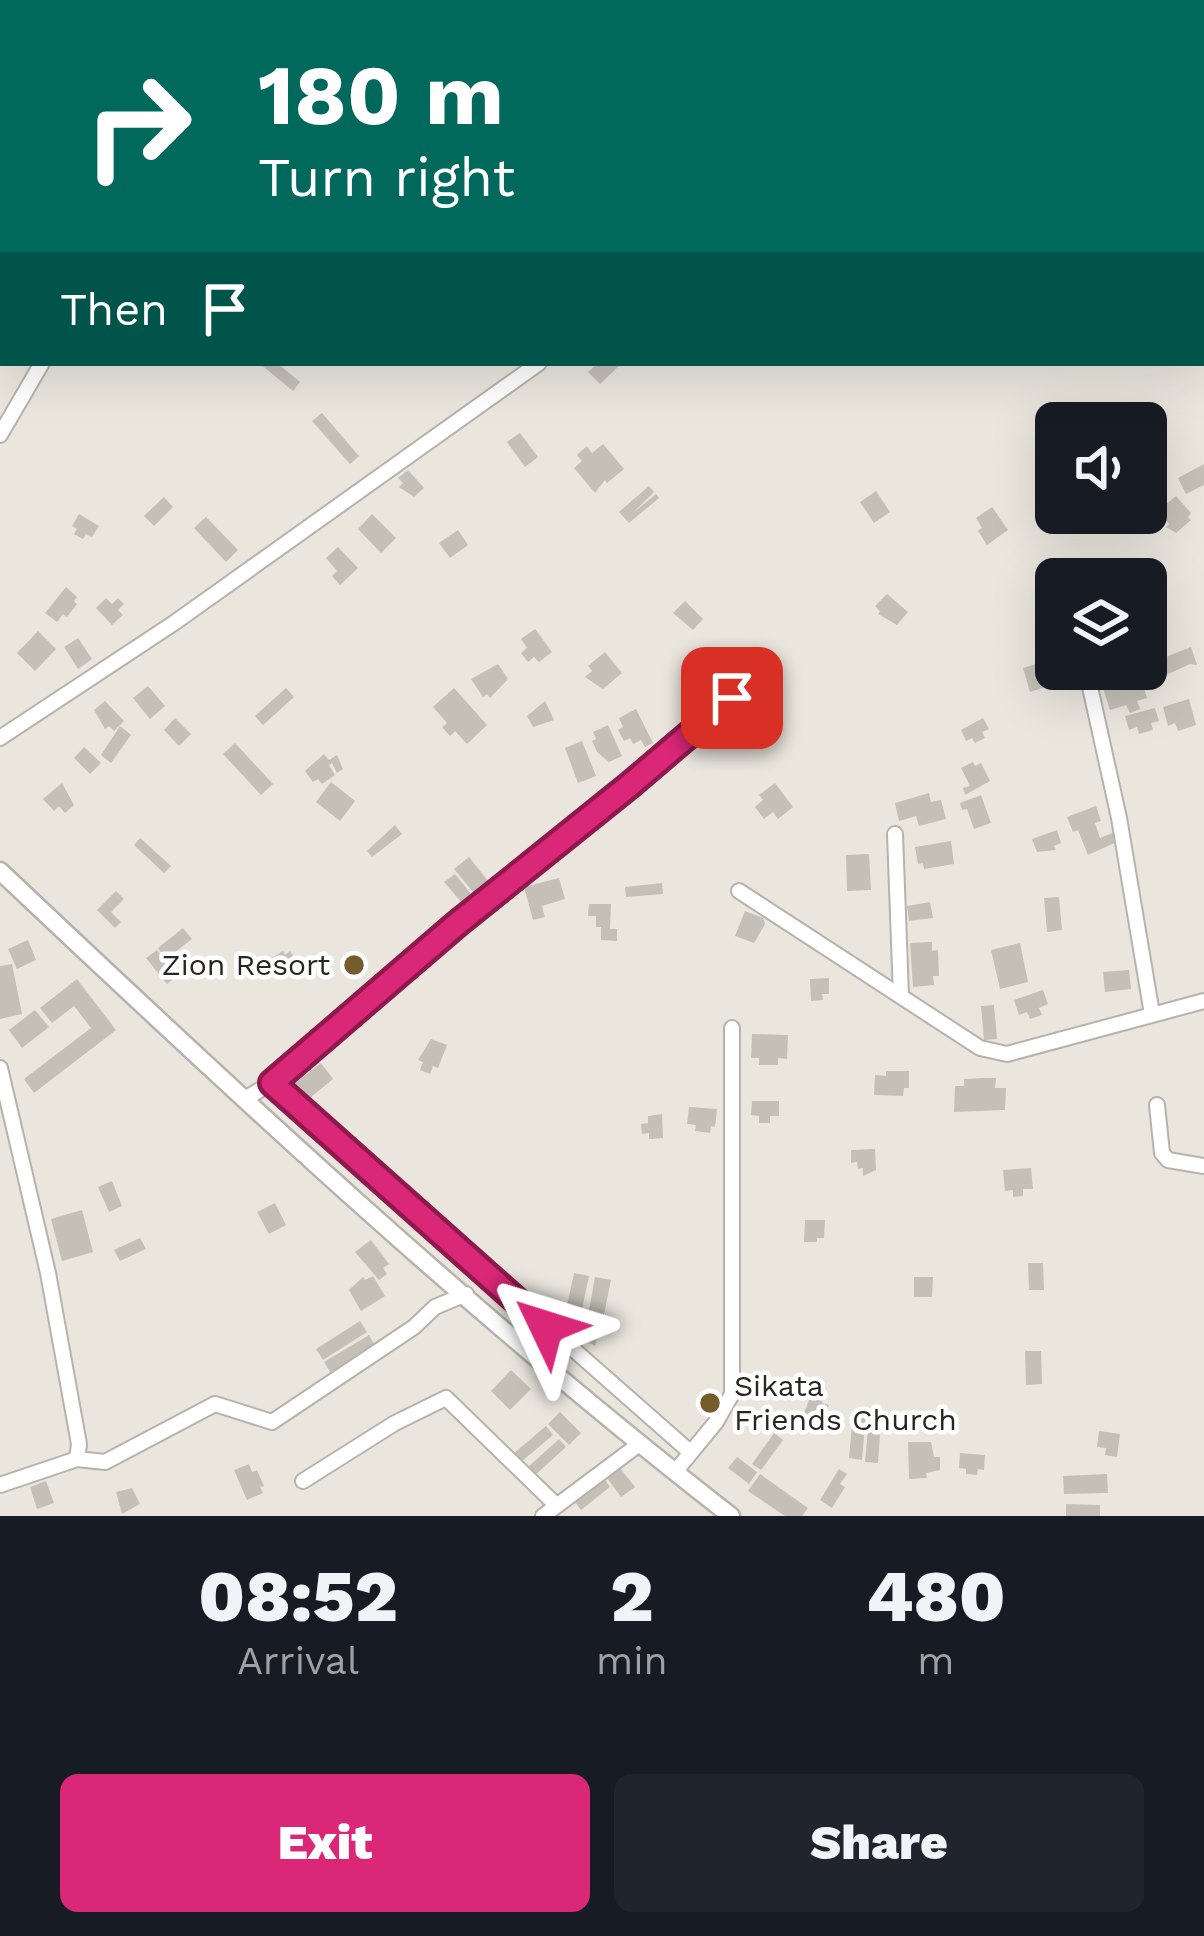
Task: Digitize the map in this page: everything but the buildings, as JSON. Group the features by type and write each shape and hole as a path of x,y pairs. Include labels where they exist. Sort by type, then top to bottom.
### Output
{"street":[{"path":"0,435 40,366"},
{"path":"0,738 174,623 535,366"},
{"path":"1091,690 1119,818 1152,1014"},
{"path":"245,1099 272,1083 732,698"},
{"path":"895,834 901,996"},
{"path":"0,871 245,1099 638,1445 731,1516"},
{"path":"739,891 995,1054 1058,1043 1204,1001"},
{"path":"675,1472 716,1422 732,1394 732,1028"},
{"path":"0,1068 48,1273 79,1444 76,1459"},
{"path":"272,1083 690,1452"},
{"path":"1157,1105 1162,1153 1168,1160 1204,1166"},
{"path":"0,1485 76,1459 106,1462 215,1404 272,1422 414,1327 435,1307 466,1294"},
{"path":"303,1481 446,1397 555,1504"},
{"path":"542,1516 638,1445"}],"place":[{"name":"Zion Resort","path":"354,965"},
{"name":"Sikata Friends Church","path":"710,1403"}],"route":[{"path":"546,1327 272,1083 732,698"}]}
